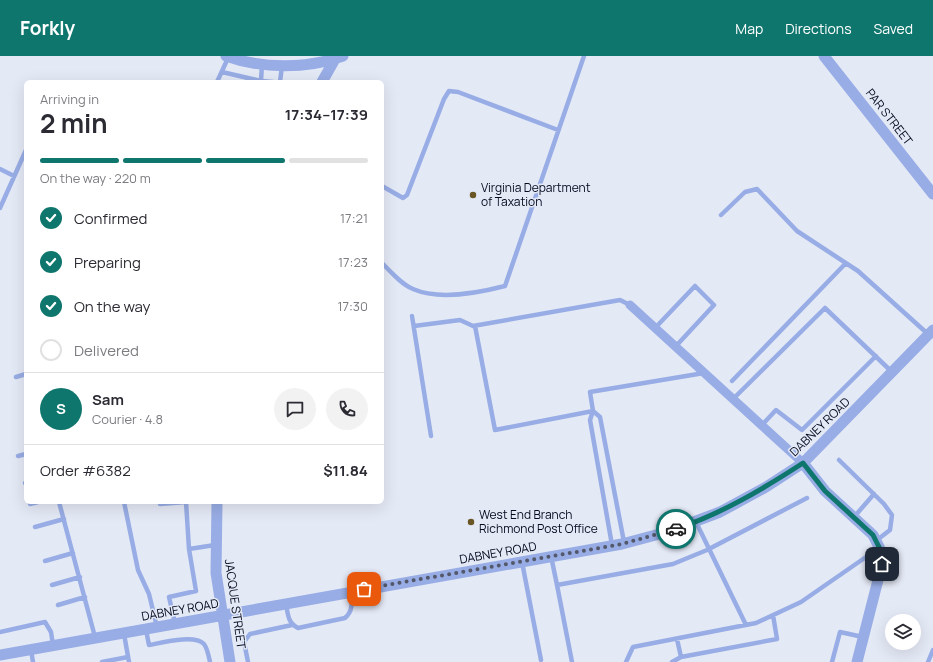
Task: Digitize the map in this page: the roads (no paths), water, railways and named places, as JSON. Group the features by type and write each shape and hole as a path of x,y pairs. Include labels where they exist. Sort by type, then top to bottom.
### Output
{"street":[{"path":"227,56 262,64 282,65 315,63 339,57"},
{"name":"PAR STREET","path":"824,56 933,194"},
{"path":"323,80 339,57"},
{"path":"630,305 656,327 803,463 825,491 854,517 878,544 882,564 857,662"},
{"name":"DABNEY ROAD","path":"0,656 351,591 405,583 612,546 667,532 696,522 720,512 766,487 803,463 931,333"},
{"name":"JACQUE STREET","path":"217,504 215,545 216,573 221,616 230,662"}],"lane":[{"path":"219,80 227,56"},
{"path":"384,265 412,289 433,295 485,291 505,286 584,56"},
{"path":"261,80 262,64"},
{"path":"280,80 282,65"},
{"path":"222,72 257,80"},
{"path":"384,187 403,198 407,196 444,100 449,91 458,92 558,130"},
{"path":"0,208 2,197 24,154"},
{"path":"0,169 14,176"},
{"path":"721,214 745,192 757,189 797,230 858,271 931,333"},
{"path":"732,380 846,263"},
{"path":"656,327 695,286 714,305 676,346"},
{"path":"414,326 460,320 475,326 620,300 630,305"},
{"path":"733,399 824,308 892,372"},
{"path":"412,316 431,436"},
{"path":"475,326 495,430 594,411"},
{"path":"762,425 776,410 802,430 876,356"},
{"path":"625,543 600,417 594,411 590,392 705,372"},
{"path":"16,376 24,374"},
{"path":"594,411 590,420 612,546"},
{"path":"18,456 24,454"},
{"path":"626,662 633,647 756,623 801,602 878,544 890,530 892,515 884,504 839,460"},
{"path":"854,517 874,494"},
{"path":"557,585 672,564 709,550 807,498"},
{"path":"60,504 80,577 95,639"},
{"path":"124,504 138,570 150,594 152,629 148,645 187,639 199,641 204,645 210,662"},
{"path":"175,624 169,598 196,591 189,549 186,504"},
{"path":"35,527 64,519"},
{"path":"696,522 746,625"},
{"path":"189,549 215,545"},
{"path":"45,560 73,553"},
{"path":"551,556 572,662"},
{"path":"522,562 540,660"},
{"path":"52,585 80,577"},
{"path":"286,604 288,618 292,625 298,628 345,618 349,614 352,607 351,591"},
{"path":"58,605 85,597"},
{"path":"672,662 681,657 777,639 773,615"},
{"path":"0,632 45,622 51,632 53,646"},
{"path":"248,662 244,642 250,634 292,625"},
{"path":"832,662 840,632 863,637"},
{"path":"102,662 129,660 124,634"},
{"path":"677,639 681,657"},
{"path":"31,650 33,662"},
{"path":"928,662 933,650"}],"place":[{"name":"Virginia Department of Taxation","path":"473,195"},
{"name":"West End Branch Richmond Post Office","path":"471,522"}]}
